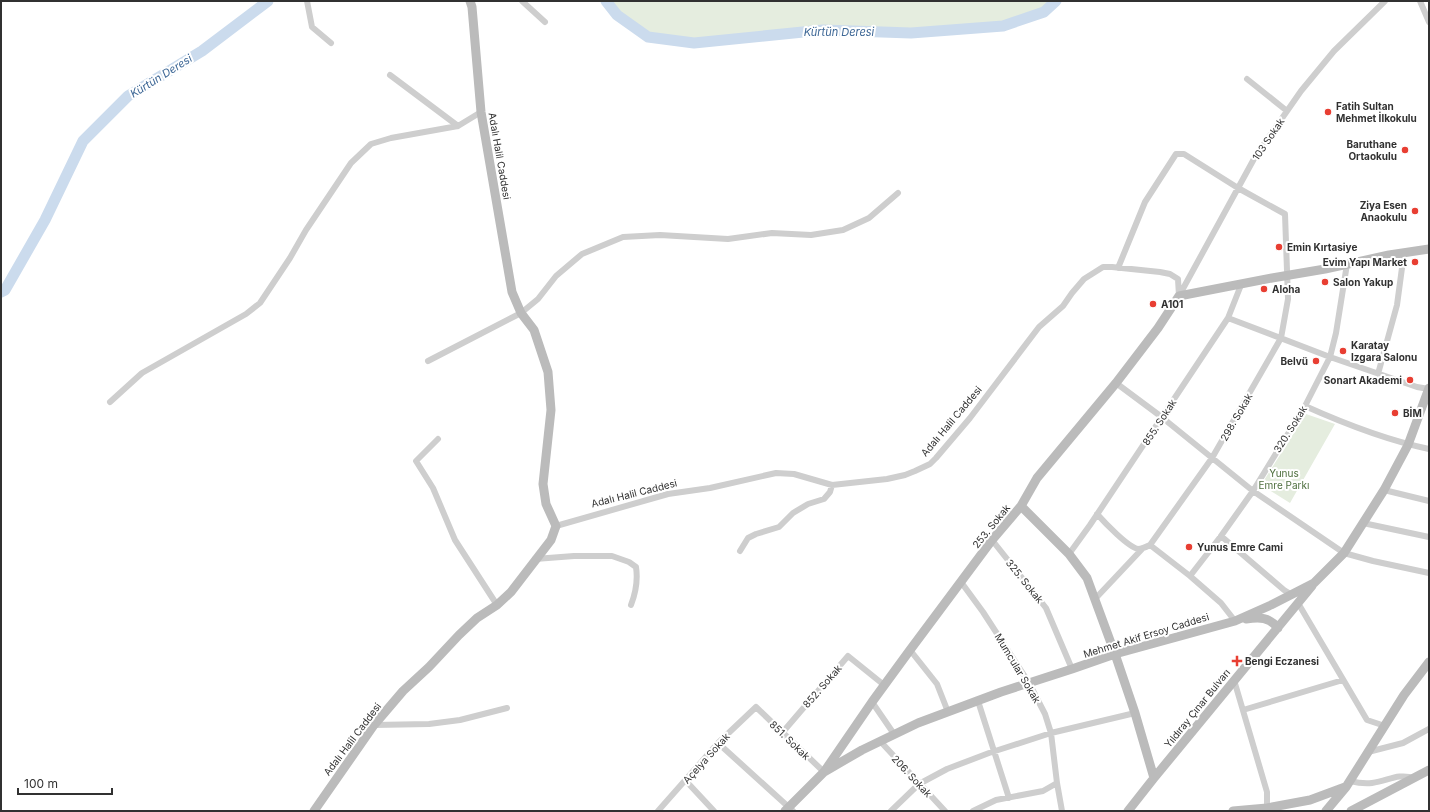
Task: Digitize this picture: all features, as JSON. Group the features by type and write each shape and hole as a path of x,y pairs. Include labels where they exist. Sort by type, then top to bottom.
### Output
{"street":[{"path":"307,1 312,27 331,44"},
{"name":"Adalı Halil Caddesi","path":"314,811 374,725 403,691 429,667 463,631 477,618 497,605 511,592 551,540 556,526 546,504 543,484 543,470 551,410 548,372 534,330 521,313 512,292 481,112 478,61 470,1"},
{"path":"522,1 545,22"},
{"name":"103 Sokak","path":"1179,296 1255,157 1301,91 1334,51 1386,1"},
{"path":"1420,1 1429,22"},
{"path":"390,75 458,126"},
{"path":"1247,79 1287,111"},
{"path":"110,402 142,373 246,314 260,303 290,258 306,230 351,163 372,144 391,138 458,126 481,112"},
{"path":"1118,268 1144,202 1176,154 1184,154 1238,188"},
{"name":"298. Sokak","path":"1150,545 1212,458 1281,338 1288,299 1285,214 1238,188"},
{"path":"428,361 521,313 538,299 556,276 582,254 623,237 660,235 728,239 772,233 811,235 843,230 869,218 898,193"},
{"path":"1179,296 1429,249"},
{"path":"1378,374 1396,305 1404,253"},
{"name":"320. Sokak","path":"1190,576 1253,491 1305,406 1330,358 1336,333 1347,264"},
{"name":"Adalı Halil Caddesi","path":"556,526 661,496 710,488 776,473 794,474 832,485 905,476 930,464 970,418 1039,327 1063,306 1084,279 1103,267 1160,272 1170,274 1178,279 1179,296"},
{"name":"855. Sokak","path":"1069,554 1228,318 1241,285"},
{"name":"253. Sokak","path":"824,772 884,685 992,540 1021,506 1037,478 1116,383 1158,328 1179,296"},
{"path":"1228,318 1330,358 1418,387 1429,389"},
{"path":"1116,383 1253,491 1344,553 1429,573"},
{"name":"Mehmet Akif Ersoy Caddesi","path":"789,810 824,772 880,741 918,723 1029,683 1116,654 1235,621 1292,595 1314,583 1344,553 1384,490 1408,445 1429,389"},
{"path":"1305,406 1335,419 1408,445 1429,449"},
{"path":"438,439 416,461 433,488 455,540 497,605"},
{"path":"740,550 748,538 779,527 793,514 808,504 824,499 830,492 832,485"},
{"path":"1384,490 1429,501"},
{"path":"1021,506 1069,554 1087,578 1116,654 1154,778"},
{"path":"1097,514 1110,528 1133,548 1140,549 1150,545 1190,576 1221,603 1235,621 1256,617 1265,618 1273,622 1278,628"},
{"path":"1363,522 1429,537"},
{"path":"1221,536 1284,590 1292,595"},
{"name":"325. Sokak","path":"992,540 1046,608 1072,669"},
{"path":"1095,599 1143,548"},
{"path":"535,559 574,556 612,556 629,562 636,567 638,577 635,596 631,605"},
{"name":"Mumcular Sokak","path":"961,582 983,612 1029,683 1045,714 1051,733 1062,811"},
{"name":"Yıldıray Çınar Bulvarı","path":"1128,811 1314,583"},
{"path":"1298,603 1367,720 1385,726"},
{"path":"1271,605 1281,605 1288,610 1288,615"},
{"path":"910,650 937,684 948,712"},
{"name":"852. Sokak","path":"782,733 848,656 884,685"},
{"path":"1326,811 1348,784 1404,695 1429,662"},
{"path":"1234,680 1267,792 1267,808"},
{"path":"1243,710 1343,680"},
{"path":"978,701 1009,798"},
{"path":"872,702 894,734"},
{"name":"851. Sokak","path":"756,707 824,772"},
{"name":"Açelya Sokak","path":"658,811 718,743 756,707"},
{"path":"374,725 429,724 460,720 507,708"},
{"path":"891,811 919,784 947,769 995,751 1051,733 1135,713"},
{"path":"1368,752 1403,743 1429,729"},
{"name":"206. Sokak","path":"880,741 945,811"},
{"path":"718,743 789,810"},
{"path":"1351,811 1429,770"},
{"path":"1233,811 1267,808 1310,800 1348,784 1373,783 1392,777 1406,776 1415,778"},
{"path":"686,781 714,811"},
{"path":"974,811 996,800 1043,791 1057,783"}],"green space":[{"path":"607,1 1049,1 1045,8 1003,26 823,30 694,43 648,37 617,15"},
{"name":"Yunus Emre Parkı","path":"1306,414 1335,424 1290,503 1261,485"}],"waterway":[{"name":"Kürtün Deresi","path":"1,292 5,290 45,220 83,141 128,96 202,51 268,1"},
{"name":"Kürtün Deresi","path":"606,1 617,15 648,37 694,43 823,30 911,33 1003,26 1044,12 1056,1"}],"place":[{"name":"Fatih Sultan Mehmet İlkokulu","path":"1328,112"},
{"name":"Baruthane Ortaokulu","path":"1405,150"},
{"name":"Ziya Esen Anaokulu","path":"1415,211"},
{"name":"Emin Kırtasiye","path":"1279,247"},
{"name":"Evim Yapı Market","path":"1415,262"},
{"name":"Salon Yakup","path":"1325,282"},
{"name":"Aloha","path":"1264,289"},
{"name":"A101","path":"1153,304"},
{"name":"Karatay Izgara Salonu","path":"1343,351"},
{"name":"Belvü","path":"1316,361"},
{"name":"Sonart Akademi","path":"1410,380"},
{"name":"BİM","path":"1395,413"},
{"name":"Yunus Emre Cami","path":"1189,547"},
{"name":"Bengi Eczanesi","path":"1237,661"}]}
